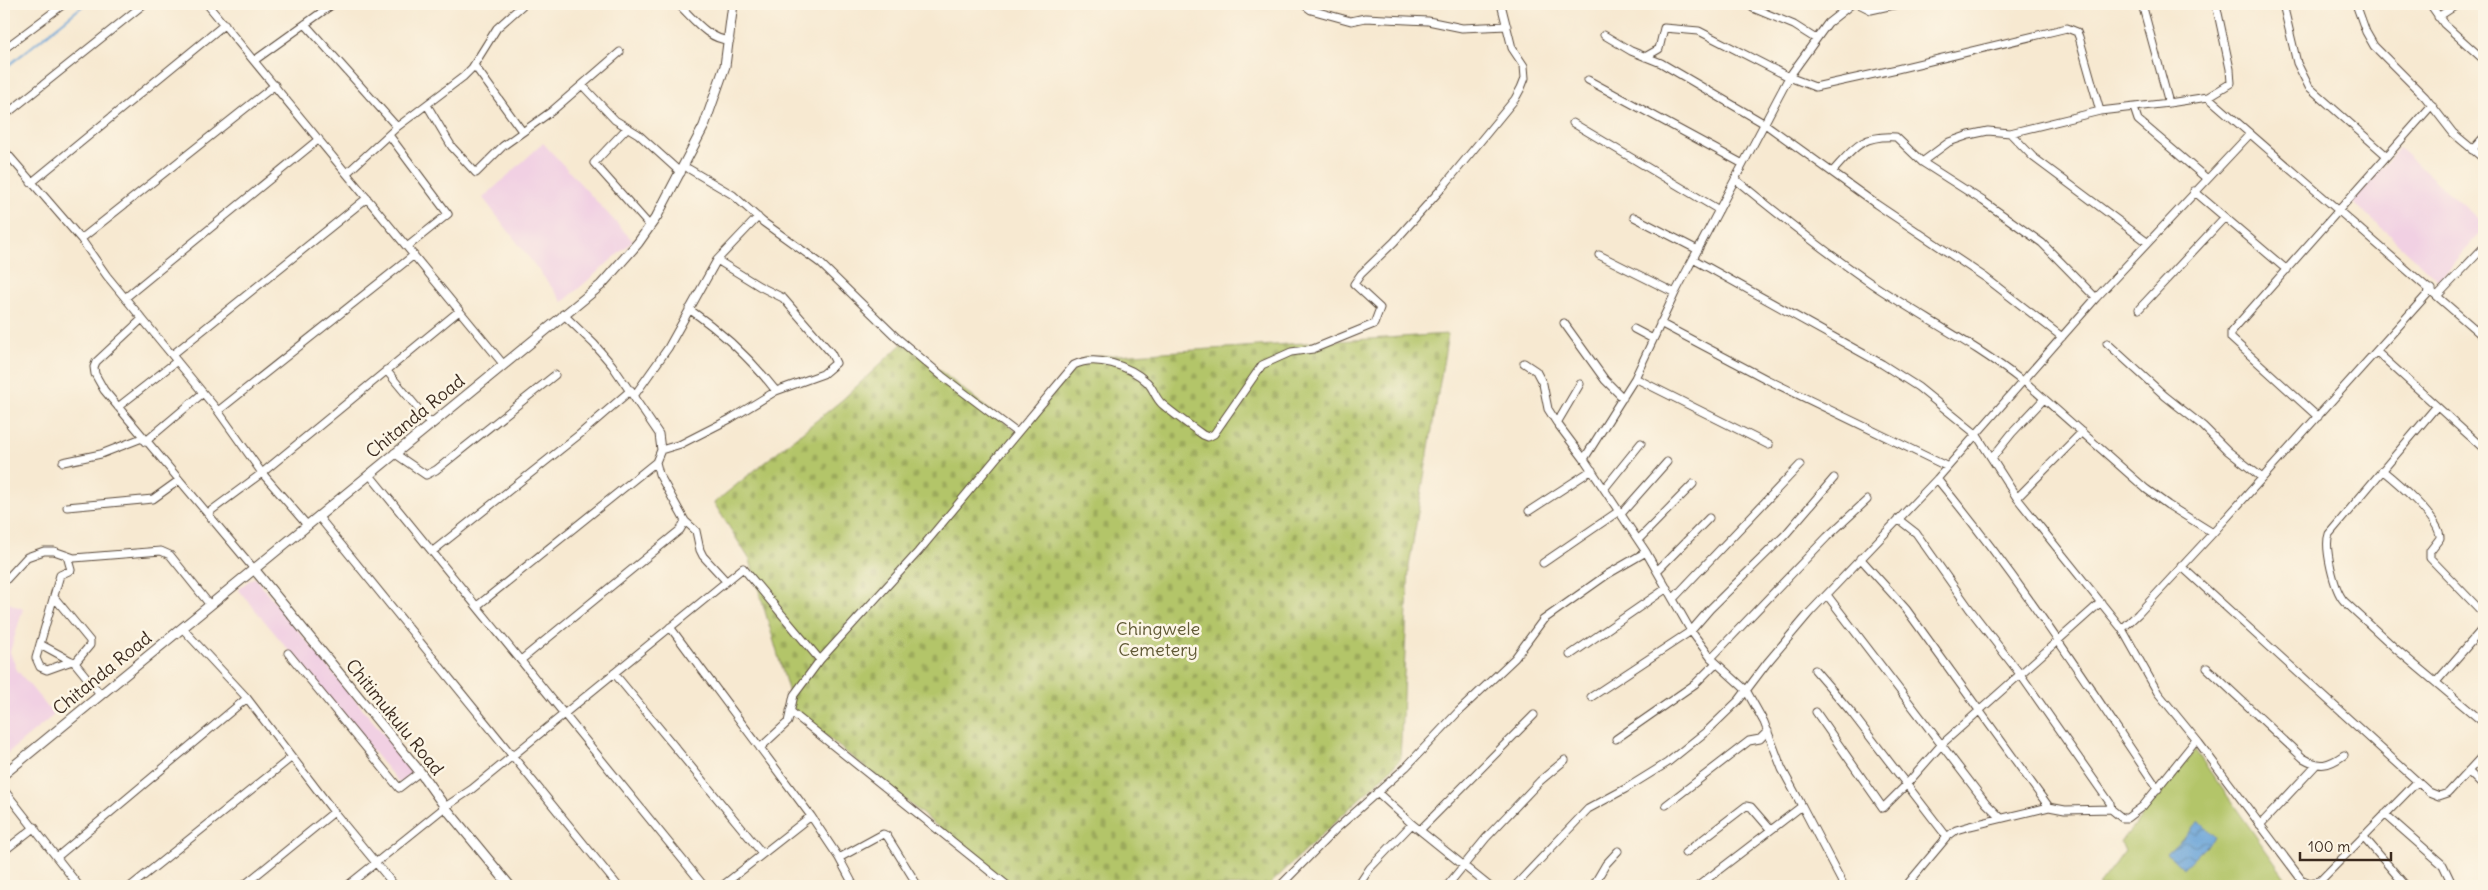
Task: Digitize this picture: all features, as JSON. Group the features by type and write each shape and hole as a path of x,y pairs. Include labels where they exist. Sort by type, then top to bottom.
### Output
{"street":[{"path":"4,49 64,4"},
{"path":"4,116 144,4"},
{"path":"207,4 504,365"},
{"path":"255,60 333,4"},
{"path":"678,4 710,33 718,38 730,40"},
{"name":"Chitanda Road","path":"4,774 307,524 504,365 563,314 601,286 650,226 685,171 715,98 730,40 733,4"},
{"path":"1303,4 1310,10 1352,21 1365,18 1428,21 1462,28 1506,26"},
{"path":"760,748 788,722 794,695 820,660 918,552 1016,432 1074,365 1080,362 1110,363 1139,376 1153,389 1157,400 1202,435 1208,437 1214,434 1262,365 1291,352 1313,349 1374,324 1380,308 1354,284 1361,274 1394,242 1442,188 1515,99 1525,78 1524,66 1512,48 1501,4"},
{"path":"1749,4 1753,8 1794,25 1816,39"},
{"path":"1584,458 1635,378 1675,293 1789,78 1828,23 1852,4"},
{"path":"1860,4 1871,10 1898,4"},
{"path":"2142,4 2169,103"},
{"path":"1922,162 1949,142 1969,135 1988,131 2010,133 2100,111 2208,97 2232,81 2216,4"},
{"path":"2283,4 2297,63 2309,86 2387,156"},
{"path":"2356,4 2366,32 2374,46 2432,105 2454,133 2484,159"},
{"path":"2430,4 2438,17 2484,60"},
{"path":"2438,17 2458,4"},
{"path":"347,173 397,127 463,77 474,65 497,28 519,5"},
{"path":"31,184 225,24"},
{"path":"305,24 397,127"},
{"path":"1645,57 1659,49 1664,28 1699,31 1789,78 1810,86 1820,86 2066,28 2077,32 2100,111"},
{"path":"1604,35 1688,78 1765,124 1833,171 1876,204 1986,278 2062,337"},
{"path":"427,105 448,140 474,173 480,171 502,146 552,111 620,52"},
{"path":"474,65 522,131"},
{"path":"1588,80 1743,164"},
{"path":"80,239 275,85"},
{"path":"582,85 609,114 627,128 638,134 685,171 733,195 758,217 820,264 896,337 942,376 1016,432"},
{"path":"2208,97 2484,336"},
{"path":"2318,417 2230,335 2232,329 2287,270 2432,105"},
{"path":"2134,108 2138,120 2206,178"},
{"path":"1573,123 1720,210"},
{"path":"627,128 594,163 650,226"},
{"path":"2010,133 2033,157 2147,242"},
{"path":"1515,886 1588,809 1667,763 1708,730 1746,690 1767,662 1860,558 1937,479 1946,466 2096,298 2206,178 2250,134"},
{"path":"389,135 448,214 407,247"},
{"path":"1833,171 1859,143 1876,137 1896,137 1922,162 1983,201 2042,243 2096,298"},
{"path":"2472,150 2484,137"},
{"path":"125,298 319,139"},
{"path":"4,150 31,184 80,239 125,298 218,411 262,474 307,524"},
{"path":"1735,179 1822,250 1899,301 1991,357 2023,380 2159,499 2213,533"},
{"path":"2194,191 2287,270"},
{"path":"118,407 174,358 367,198"},
{"path":"433,550 632,393 668,348 717,260 758,217"},
{"path":"1634,217 1698,250"},
{"path":"2139,309 2224,218"},
{"path":"2438,295 2484,247"},
{"path":"218,411 414,255"},
{"path":"1599,255 1675,293"},
{"path":"1693,259 1882,364 1918,387 1976,434 2017,498 2122,629 2158,693 2196,740 2295,873 2305,881 2310,883 2320,881 2417,782"},
{"path":"661,450 682,444 730,419 776,391 823,374 834,366 836,360 783,298 745,278 717,260"},
{"path":"2122,629 2213,533 2261,477 2318,417 2432,289"},
{"path":"688,309 740,350 776,391"},
{"path":"208,513 262,474 459,311"},
{"path":"477,606 656,462 661,450 659,434 632,393 594,344 563,314"},
{"path":"142,319 112,345 94,368 104,390 178,481 208,513 254,569"},
{"path":"1564,323 1605,380 1624,398"},
{"path":"1660,324 1776,384 1946,466"},
{"path":"1634,329 1653,338"},
{"path":"2107,343 2165,396 2203,426 2228,451 2261,477"},
{"path":"2377,352 2484,449"},
{"path":"1524,363 1536,371 1543,384 1548,409 1584,458 1646,552 1691,631 1714,661 1746,690 1768,731 1782,769 1844,886"},
{"path":"386,370 430,424"},
{"path":"394,453 421,474 426,475 436,470 555,375"},
{"path":"1635,378 1769,445"},
{"path":"1557,423 1580,384"},
{"path":"63,462 101,454 144,440 203,393"},
{"path":"1992,458 2012,433 2044,399"},
{"path":"2436,407 2329,534 2327,540 2331,568 2340,596 2344,601 2396,649 2484,723"},
{"path":"2017,498 2082,432"},
{"path":"1604,489 1641,444"},
{"path":"656,462 659,474 685,521 696,531 703,556 726,581"},
{"path":"1543,563 1620,513 1667,462"},
{"path":"1673,599 1800,466"},
{"path":"1529,511 1592,470"},
{"path":"2382,470 2400,485 2438,528 2440,538 2428,555 2431,561 2484,614"},
{"path":"369,474 433,550 704,886"},
{"path":"1591,697 1691,631 1727,592 1785,535 1834,478"},
{"path":"1937,479 1971,521 2058,640 2158,789"},
{"path":"67,508 152,499 178,481"},
{"path":"1638,540 1694,484"},
{"path":"1616,740 1695,684 1827,537 1867,500"},
{"path":"318,516 511,757 618,886"},
{"path":"1657,570 1709,518"},
{"path":"1898,520 1916,534 1969,608 2020,674 2110,803 2111,809"},
{"path":"521,660 680,530 685,521"},
{"path":"4,582 27,557 34,553 54,550 74,558 136,552 167,552 210,605"},
{"path":"1280,886 1335,830 1406,767 1459,711 1514,658 1542,620 1608,574 1646,552"},
{"path":"54,596 90,641 90,645 74,662 44,670 37,662 40,644 60,575 72,570 67,556"},
{"path":"1860,558 1906,609 2049,806"},
{"path":"2182,566 2417,782 2434,795 2444,795 2484,754"},
{"path":"347,886 445,807 511,757 743,568 820,660"},
{"name":"Chitimukulu Road","path":"254,569 420,772 445,807 510,886"},
{"path":"1570,654 1668,588"},
{"path":"1828,595 1986,803 2000,816"},
{"path":"1816,712 1883,808 1942,744 2101,602"},
{"path":"2436,682 2484,627"},
{"path":"182,628 247,698 334,812 394,886"},
{"path":"670,628 811,816 839,858 854,886"},
{"path":"40,644 74,662 101,695"},
{"path":"288,653 399,788 420,772"},
{"path":"2207,668 2303,758 2315,766 2330,765 2344,755"},
{"path":"1815,670 1851,712 1947,837"},
{"path":"614,673 762,853"},
{"path":"57,857 247,698"},
{"path":"790,711 1008,886"},
{"path":"1420,830 1534,715"},
{"path":"1666,805 1749,741 1760,739 1768,731"},
{"path":"1906,886 1947,837 1956,830 2000,816 2049,806 2065,810 2111,809 2122,818 2127,818 2143,806 2196,740"},
{"path":"131,886 292,757"},
{"path":"1447,886 1463,864 1540,781 1565,760"},
{"path":"2260,825 2315,766"},
{"path":"2468,771 2484,786"},
{"path":"4,790 35,827 79,886"},
{"path":"1377,792 1412,824 1489,886"},
{"path":"1685,853 1746,806 1751,807 1770,829"},
{"path":"1698,886 1802,806"},
{"path":"243,886 334,812"},
{"path":"2385,814 2443,865 2453,886"},
{"path":"722,886 811,816"},
{"path":"1358,886 1370,868 1412,824"},
{"path":"4,851 35,827"},
{"path":"839,858 883,834 887,836 918,886"},
{"path":"2363,836 2406,886"},
{"path":"1593,886 1606,864 1618,851"}],"shaded area":[{"path":"543,143 633,241 563,302 483,198"},
{"path":"2399,148 2484,224 2484,228 2439,281 2352,201"},
{"path":"254,577 414,771 400,784 238,589"},
{"path":"4,601 23,609 10,652 17,670 54,715 4,756"}],"green space":[{"name":"Chingwele Cemetery","path":"1448,334 1409,566 1400,760 1268,886 1011,886 794,710 750,560 714,503 842,400 904,342 1018,433 1085,357"},
{"path":"2195,750 2291,886 2098,886 2125,851 2121,842"}],"water":[{"path":"2200,822 2215,837 2183,869 2167,853"}],"waterway":[{"path":"4,69 85,4"}]}
